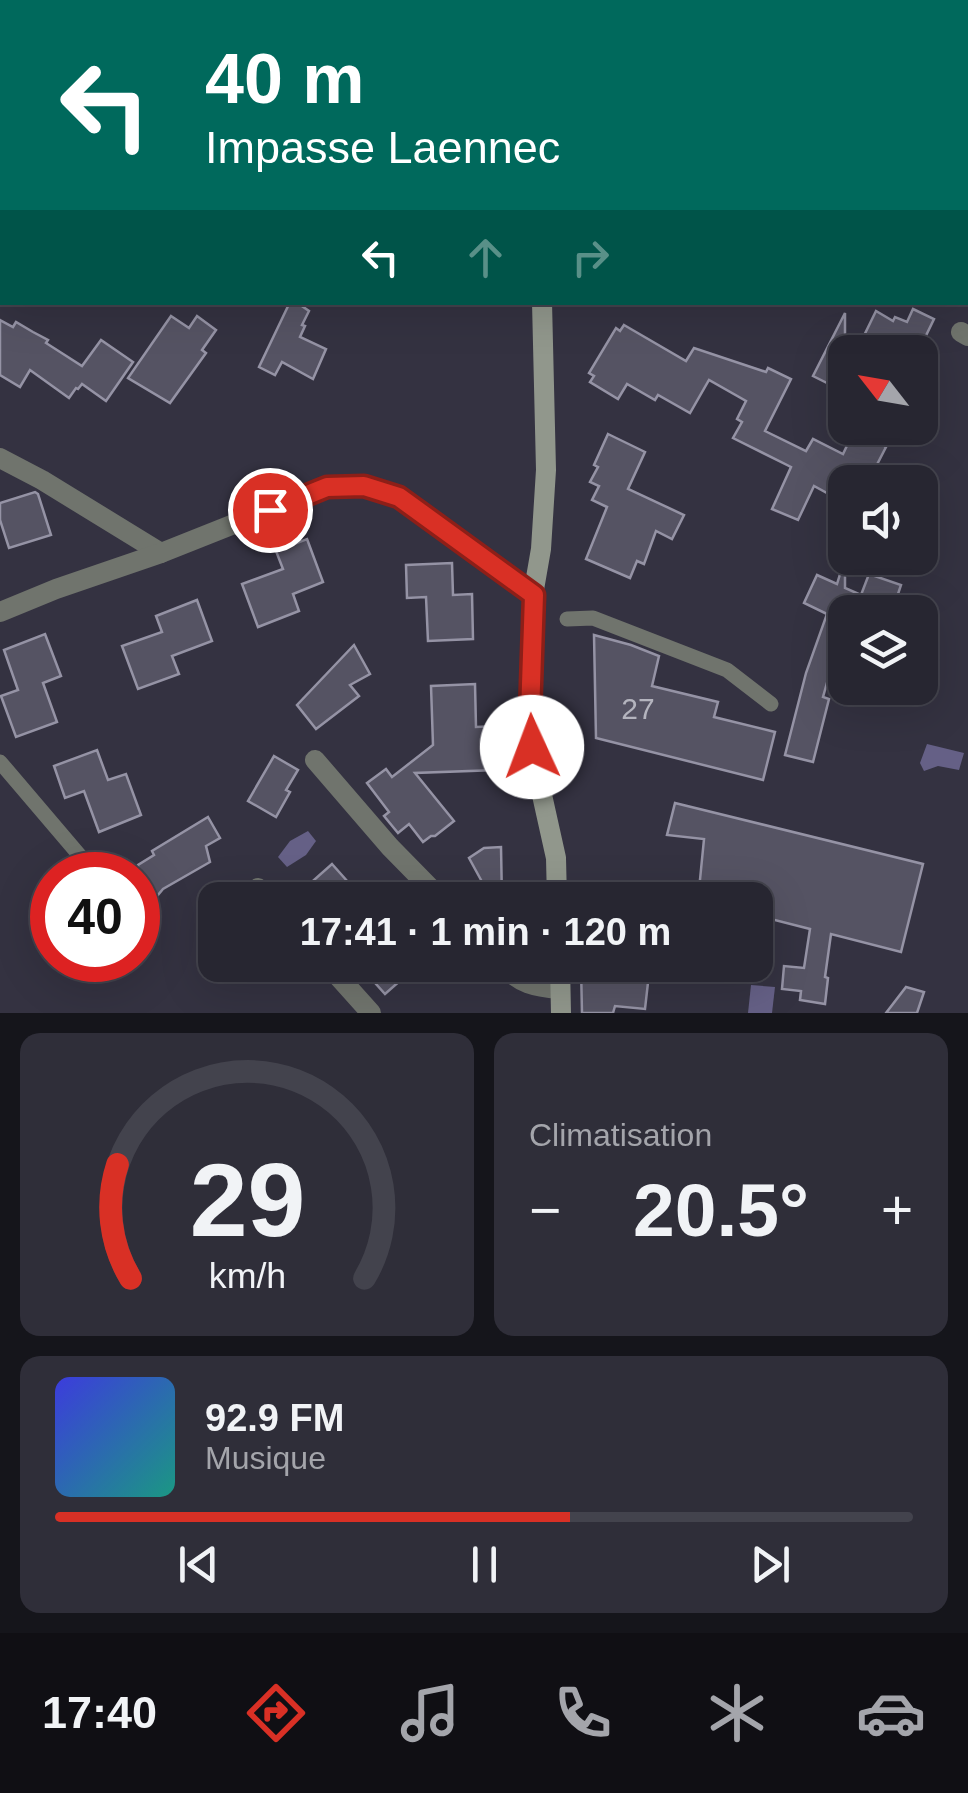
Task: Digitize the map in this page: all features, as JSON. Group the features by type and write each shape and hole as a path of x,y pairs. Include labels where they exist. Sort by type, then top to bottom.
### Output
{"street":[{"path":"542,305 546,470 534,595 530,714 532,747 556,858 557,882"},
{"path":"0,458 161,553"},
{"path":"0,612 327,487 364,486 399,497 534,595"},
{"path":"315,760 424,882"},
{"path":"343,982 371,1013"},
{"path":"524,982 560,989"},
{"path":"560,982 561,1013"}],"lane":[{"path":"567,619 593,618 727,670 771,704"},
{"path":"0,762 77,852"}],"shaded area":[{"path":"927,744 964,753 959,770 938,766 924,771 920,763"},
{"path":"308,831 316,841 306,855 287,867 278,857 290,841"},
{"path":"751,985 775,987 772,1013 748,1013"}],"building":[{"path":"289,305 300,305 309,311 300,337 326,349 313,379 282,362 275,375 259,367"},
{"path":"913,309 934,319 926,335 864,335 876,311 893,321 895,317 907,322"},
{"path":"845,313 845,335 834,335"},
{"path":"171,316 189,328 197,316 216,330 202,350 206,353 170,403 128,378"},
{"path":"0,320 13,327 16,322 82,366 101,340 133,362 106,401 82,384 69,398 30,370 20,387 0,375"},
{"path":"624,325 686,361 694,348 766,372 768,368 791,379 765,431 806,451 813,439 843,454 847,445 886,447 877,465 828,465 827,493 814,486 798,520 772,509 791,467 733,438 742,422 737,419 746,401 709,380 690,413 627,384 618,399 590,382 594,376 589,373 616,328 620,331"},
{"path":"828,346 828,384 813,376"},
{"path":"608,434 645,452 628,489 684,515 672,539 656,531 644,564 637,561 630,578 586,559 607,507 592,500 599,486 590,482"},
{"path":"35,492 51,535 9,548 0,520 0,503"},
{"path":"307,539 323,582 293,594 299,611 258,627 242,584 283,569 276,551"},
{"path":"452,563 453,595 472,594 473,639 428,641 426,597 407,598 406,565"},
{"path":"817,575 837,584 840,575 845,575 845,588 861,595 828,595 828,679 823,697 828,703 813,762 785,755 806,673 827,614 804,603"},
{"path":"869,575 901,585 898,595 861,595"},
{"path":"197,600 212,641 172,656 179,674 138,689 122,646 162,632 156,616"},
{"path":"45,634 61,676 43,683 57,722 16,737 1,696 18,690 4,650"},
{"path":"594,635 659,656 652,686 718,702 714,717 775,732 763,780 596,738"},
{"path":"354,645 370,674 350,685 359,696 316,729 297,705"},
{"path":"475,684 476,727 496,726 497,770 415,773 454,821 423,842 409,824 398,833 384,816 389,812 367,783 386,769 392,777 433,745 431,686"},
{"path":"97,750 108,780 126,774 141,815 99,832 84,791 65,798 54,766"},
{"path":"274,756 298,770 276,817 248,801"},
{"path":"675,803 923,864 901,952 831,934 825,1004 800,1000 801,991 782,989 784,966 804,968 810,929 773,920 773,882 700,882 704,839 667,835"},
{"path":"208,817 220,838 206,846 210,862 160,893 160,852 152,851"},
{"path":"501,847 502,882 482,882 469,858 484,848"},
{"path":"332,864 348,882 312,882"},
{"path":"374,982 399,982 385,994"},
{"path":"581,982 648,982 645,1009 615,1006 613,1013 582,1013"},
{"path":"906,987 924,992 917,1013 886,1013"}],"route":[{"path":"270,510 327,487 364,486 399,497 534,595 532,747"}]}
